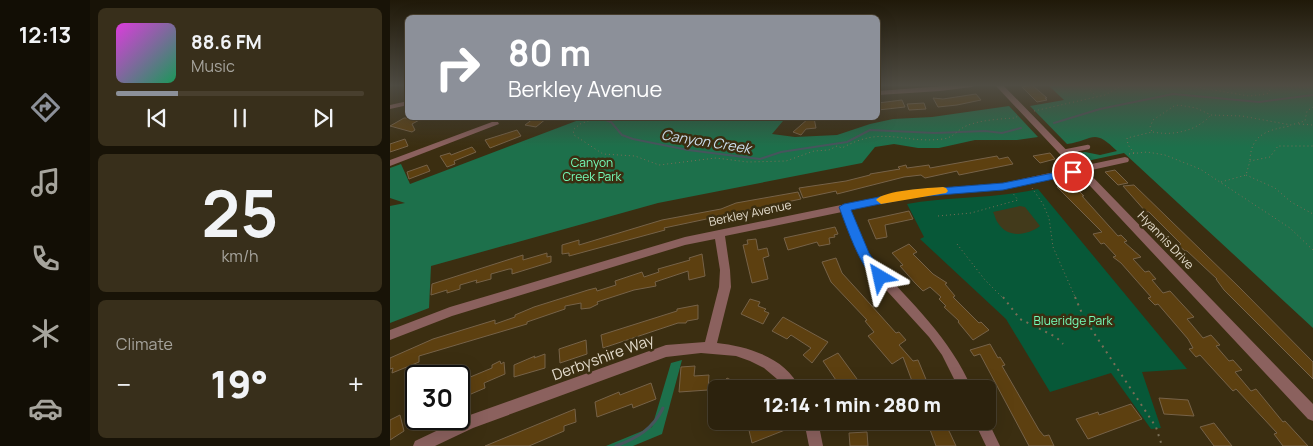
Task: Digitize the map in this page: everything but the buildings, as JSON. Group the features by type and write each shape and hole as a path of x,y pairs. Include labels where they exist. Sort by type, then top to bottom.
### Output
{"street":[{"name":"Hyannis Drive","path":"1020,106 1313,414"},
{"path":"390,163 495,124"},
{"name":"Berkley Avenue","path":"390,335 450,312 649,252 719,234 914,193 1003,186 1125,160"},
{"path":"844,207 864,255 871,266 933,333 946,351 961,380"},
{"path":"710,347 725,287 725,270 719,234"},
{"name":"Derbyshire Way","path":"420,446 470,422 666,351 710,347 743,352 760,359 776,369 786,380"},
{"path":"813,430 816,446"},
{"path":"985,430 993,446"}],"lane":[{"path":"1064,152 1088,147"}],"path":[{"path":"1034,111 1054,106"},
{"path":"1152,132 1150,127 1154,120 1176,106"},
{"path":"1187,106 1211,115 1242,116 1291,125"},
{"path":"1298,124 1305,120 1307,112 1313,107"},
{"path":"590,120 576,126 572,132 574,135 603,154 635,156 659,165 716,158 759,162 790,160 814,151 828,150 837,146 842,148 875,134 941,140 955,135 966,126 1015,118 1019,115"},
{"path":"1134,152 1128,145 1127,138 1130,136 1152,132 1171,135 1206,121 1211,115"},
{"path":"1246,175 1252,143 1258,136 1271,129 1291,125 1313,125"},
{"path":"1250,161 1272,157 1278,146 1282,145 1305,149 1313,146"},
{"path":"1125,160 1129,154 1134,152 1151,153 1178,160 1198,168 1222,182 1268,216 1295,232 1313,250"},
{"path":"1222,182 1246,175 1275,188 1291,202 1313,214"},
{"path":"1027,182 1043,204 1049,218 1053,247 1084,318 1156,427 1162,446"},
{"path":"938,216 971,213 1018,200 1012,191"},
{"path":"957,244 985,280 1020,319 1056,337 1063,344"}],"green space":[{"name":"Canyon Creek Park","path":"1009,106 1038,137 1017,140 975,140 939,148 918,148 894,144 875,147 862,163 658,203 431,266 429,308 390,323 390,206 405,203 390,198 390,168 401,164 410,184 579,120 783,120 772,134 795,137 837,135 870,124 893,119 932,117"},
{"path":"1030,106 1313,106 1313,328 1124,153 1087,161 1077,153 1085,152 1100,155 1117,151 1098,137 1067,144"},
{"name":"Blueridge Park","path":"1038,189 1187,369 1142,372 1161,428 1151,429 1111,373 1050,392 1006,319 920,239 924,237 907,204"},
{"path":"682,360 662,434 633,446 606,446 652,427 671,363"}],"sand":[{"path":"1020,206 1025,207 1040,226 1030,232 1018,234 1002,228 993,212"}],"waterway":[{"name":"Canyon Creek","path":"1054,123 1116,106"},
{"name":"Canyon Creek","path":"606,120 611,122 622,135 633,139 688,150 760,159 781,152 847,142 870,130 935,133 985,131 1002,133 1021,128"},
{"path":"616,446 644,432 654,422 663,408"}],"slow traffic":[{"path":"881,200 914,193 943,191"}],"route":[{"path":"880,277 864,255 844,207 914,193 1003,186 1073,172"}]}
